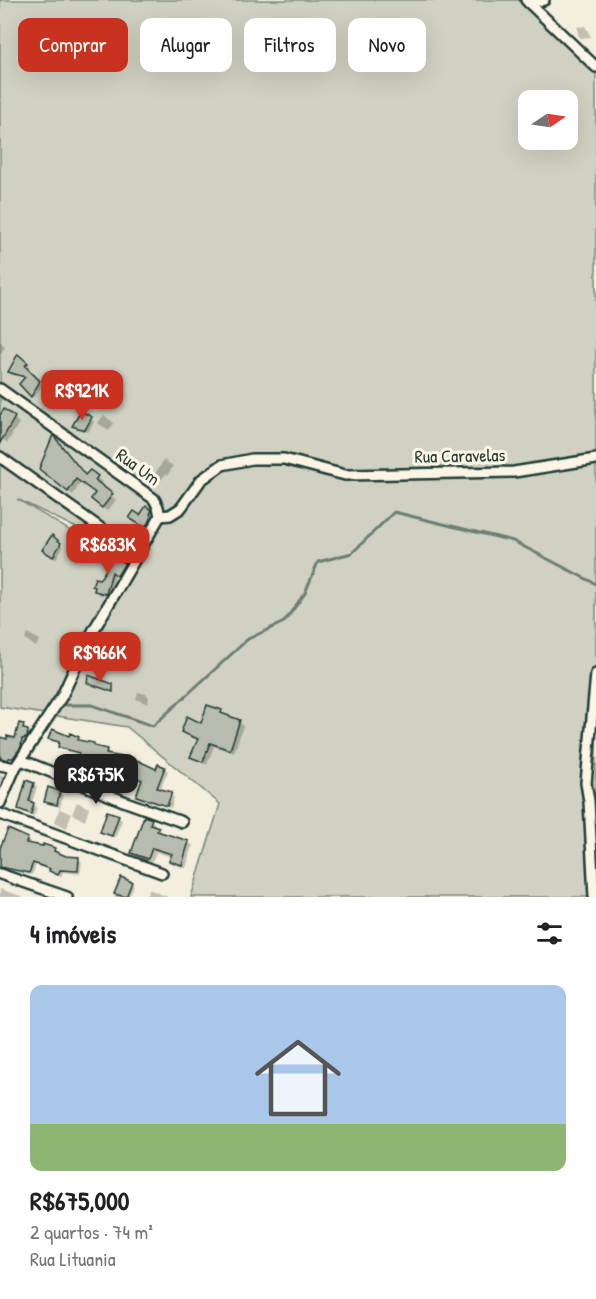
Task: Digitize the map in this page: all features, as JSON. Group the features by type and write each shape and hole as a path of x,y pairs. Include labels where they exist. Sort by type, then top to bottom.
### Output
{"street":[{"path":"528,1 544,0"},
{"path":"528,1 596,67"},
{"name":"Rua Um","path":"0,389 154,499 157,502 159,516"},
{"path":"0,457 137,554"},
{"name":"Rua Caravelas","path":"159,516 176,512 201,480 222,465 233,461 284,459 345,475 514,472 596,459"},
{"path":"0,803 18,764 62,696 88,640 159,516"},
{"path":"594,897 593,798 587,771 596,674"},
{"path":"0,765 18,764 182,822"},
{"path":"0,814 162,873"},
{"path":"0,874 67,897"}],"shaded area":[{"path":"0,0 525,0 596,70 596,897 191,897 220,804 127,727 0,707","holes":["17,499 140,559 126,564"]}],"building":[{"path":"18,354 28,363 25,366 40,381 31,397 19,384 25,377 8,372"},
{"path":"4,409 15,417 0,443 0,415"},
{"path":"81,411 92,417 85,430 72,426"},
{"path":"53,435 85,475 90,470 98,476 95,480 113,494 102,508 91,499 95,493 76,479 68,492 39,469"},
{"path":"146,506 152,510 150,514 152,516 145,528 129,518 134,511 140,515"},
{"path":"52,535 61,543 53,557 42,550"},
{"path":"114,555 125,563 117,576 112,572 106,594 94,591 95,587 92,586 95,578 99,579 102,576"},
{"path":"88,675 113,684 113,692 87,683"},
{"path":"207,705 240,720 230,750 210,743 203,762 190,757 198,739 181,732 187,716 201,723"},
{"path":"19,723 24,724 23,729 28,730 27,738 22,739 21,747 13,758 8,760 0,758 0,737 15,738"},
{"path":"52,729 69,736 70,733 79,737 78,740 94,743 94,746 107,749 106,754 128,758 128,756 156,769 158,764 165,767 157,788 172,792 167,806 136,796 142,780 119,772 119,774 106,772 107,769 92,765 93,760 58,747 59,742 48,739"},
{"path":"26,780 34,783 29,801 34,803 31,814 18,809"},
{"path":"48,787 60,791 57,805 44,802"},
{"path":"107,811 119,815 112,836 100,832"},
{"path":"144,816 152,819 150,824 159,827 157,831 189,841 182,865 169,861 172,854 152,848 148,859 131,853"},
{"path":"8,829 28,838 26,843 43,846 43,844 55,848 54,851 66,856 79,857 78,871 60,870 58,875 49,871 50,869 33,863 29,873 0,867 0,848"},
{"path":"121,877 132,882 126,897 114,894"}],"waterway":[{"path":"61,705 92,705 153,726 248,639 284,622 305,593 318,562 352,553 394,512 513,541 596,584"}]}
